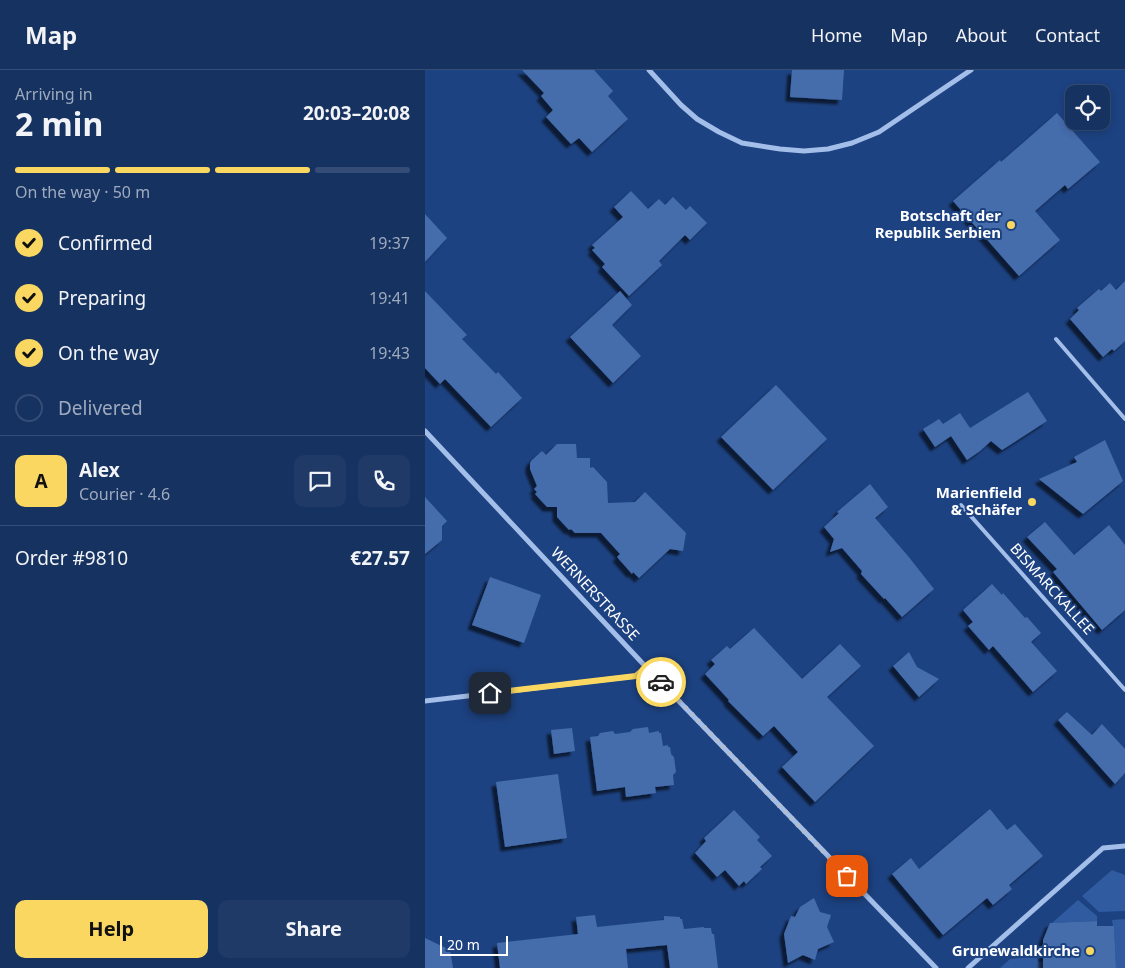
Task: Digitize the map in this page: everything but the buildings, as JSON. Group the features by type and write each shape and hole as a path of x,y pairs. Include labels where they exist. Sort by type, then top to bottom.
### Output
{"street":[{"path":"649,70 681,105 719,132 742,143 804,151 829,149 852,143 879,132 971,70"},
{"name":"WERNERSTRASSE","path":"425,431 646,667 936,968"},
{"path":"425,701 636,676 646,667"},
{"path":"968,968 1103,848 1125,846"}],"lane":[{"path":"1056,339 1125,419"},
{"name":"BISMARCKALLEE","path":"961,505 1125,690"}],"shaded area":[{"path":"1112,870 1125,875 1125,911 1099,912 1082,896"},
{"path":"1078,900 1097,916 1097,921 1052,923"},
{"path":"1125,919 1125,968 1116,968 1112,920"},
{"path":"1043,956 1043,958 1038,959 1038,962 1043,962 1044,968 1000,968 1010,959"}],"way so far":[{"path":"661,682 847,876"}],"place":[{"name":"Botschaft der Republik Serbien","path":"1011,225"},
{"name":"Marienfield & Schäfer","path":"1032,502"},
{"name":"Grunewaldkirche","path":"1090,951"}],"route":[{"path":"490,693 636,676 646,667 661,682"}]}
